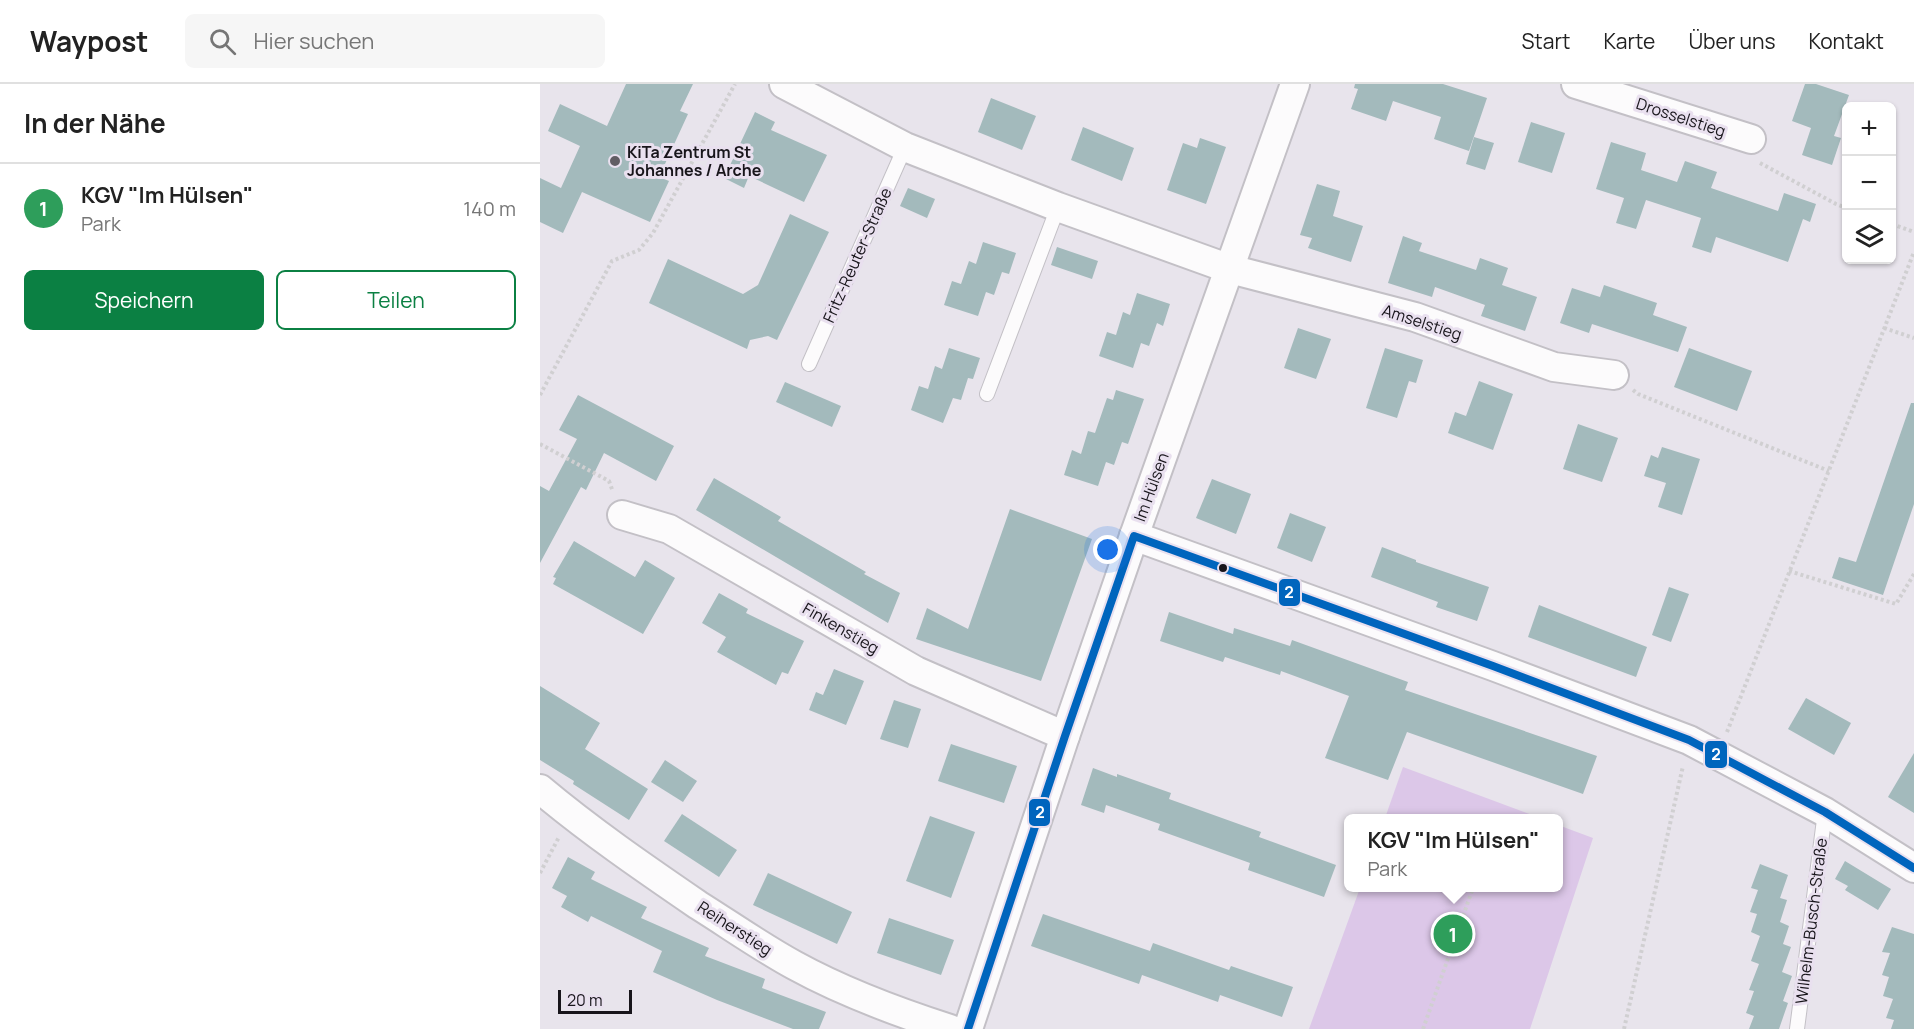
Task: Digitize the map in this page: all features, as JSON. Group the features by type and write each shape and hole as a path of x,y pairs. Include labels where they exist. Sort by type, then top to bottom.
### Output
{"street":[{"path":"784,84 905,147 1058,207 1230,269"},
{"name":"Im Hülsen","path":"968,1029 1134,536 1295,84"},
{"name":"Drosselstieg","path":"1576,84 1752,139"},
{"name":"Amselstieg","path":"1230,269 1415,317 1554,367 1614,375"},
{"name":"Finkenstieg","path":"621,515 669,529 916,671 1065,736"},
{"name":"Wilhelm-Busch-Straße","path":"1134,536 1493,666 1689,740 1825,812 1914,868"},
{"name":"Reiherstieg","path":"540,789 643,868 795,966 901,1013 950,1029"}],"lane":[{"name":"Fritz-Reuter-Straße","path":"809,364 905,147"},
{"path":"987,394 1058,207"},
{"name":"Wilhelm-Busch-Straße","path":"1797,1029 1825,812"}],"path":[{"path":"540,395 612,261 639,250 653,233 735,84"},
{"path":"1752,139 1758,162 1842,206"},
{"path":"1896,225 1914,232"},
{"path":"1719,755 1914,252"},
{"path":"1884,328 1914,338"},
{"path":"1614,375 1638,394 1828,471"},
{"path":"540,444 609,481 621,515"},
{"path":"1789,571 1896,604 1914,574"},
{"path":"1624,1029 1689,740"},
{"path":"540,873 571,815"},
{"path":"1424,1029 1472,892"}],"shaded area":[{"path":"1403,767 1529,814 1386,814"},
{"path":"1563,827 1593,838 1530,1029 1309,1029 1359,892 1563,892"}],"building":[{"name":"KiTa Zentrum St Johannes / Arche","path":"626,84 693,84 680,111 688,114 659,177 669,181 650,222 582,192 563,233 540,222 540,178 561,188 580,146 548,131 560,104 607,126"},
{"path":"1355,84 1443,84 1487,98 1469,151 1434,139 1441,117 1393,101 1386,121 1351,109 1358,89 1354,88"},
{"path":"1805,84 1816,84 1849,95 1846,102 1842,102 1842,114 1834,136 1841,138 1832,165 1802,155 1811,128 1792,121"},
{"path":"991,98 1036,116 1022,150 978,132"},
{"path":"755,112 775,122 771,130 827,155 804,202 749,176 744,188 724,178"},
{"path":"1531,122 1565,133 1552,173 1518,162"},
{"path":"1083,127 1134,148 1122,181 1071,160"},
{"path":"1474,137 1494,143 1485,170 1466,164"},
{"path":"1200,138 1226,147 1206,204 1167,190 1183,143 1197,148"},
{"path":"1611,142 1646,153 1641,170 1677,182 1685,161 1717,172 1711,188 1778,211 1784,193 1816,204 1810,222 1803,219 1788,262 1716,237 1711,253 1692,247 1701,218 1646,200 1636,229 1616,223 1624,198 1596,189"},
{"path":"1317,184 1340,191 1333,216 1363,226 1351,262 1308,248 1312,238 1300,235"},
{"path":"908,188 935,199 927,218 900,206"},
{"path":"790,214 829,232 777,340 768,336 750,340 747,349 649,303 668,259 743,294 758,285"},
{"path":"1403,236 1422,243 1419,251 1476,270 1480,258 1508,268 1502,285 1537,297 1525,331 1481,316 1485,305 1435,287 1432,297 1388,283"},
{"path":"983,242 1016,253 1009,274 1002,272 994,295 986,292 978,316 944,305 952,281 961,284 969,261 976,264"},
{"path":"1057,247 1098,261 1092,279 1051,265"},
{"path":"1604,285 1657,303 1653,315 1687,327 1678,352 1592,324 1589,333 1560,323 1572,288 1600,297"},
{"path":"1137,293 1170,304 1163,326 1157,323 1149,346 1141,343 1133,368 1099,356 1107,332 1116,335 1123,312 1130,315"},
{"path":"1298,328 1331,339 1316,379 1284,368"},
{"path":"949,348 980,358 973,379 968,378 961,400 953,398 943,423 911,410 919,386 928,389 935,366 942,369"},
{"path":"1385,348 1423,360 1416,383 1409,381 1397,418 1366,408"},
{"path":"1689,348 1752,371 1737,411 1674,387"},
{"path":"1479,381 1513,394 1493,450 1448,433 1455,412 1466,416"},
{"path":"785,382 841,406 832,427 776,402"},
{"path":"1116,390 1144,399 1128,444 1122,442 1114,465 1106,462 1098,486 1064,475 1072,450 1081,454 1088,431 1095,433 1107,398 1113,400"},
{"path":"578,395 674,446 656,481 604,453 586,490 581,487 540,563 540,486 549,491 577,439 559,430"},
{"path":"1911,403 1914,403 1914,504 1883,595 1832,578 1839,557 1856,562"},
{"path":"1578,424 1618,438 1602,482 1563,469"},
{"path":"1662,447 1700,459 1682,515 1658,507 1666,483 1644,476 1651,455 1658,458"},
{"path":"714,478 781,517 778,521 866,572 864,574 900,593 888,623 696,510"},
{"path":"1212,479 1251,494 1236,534 1196,518"},
{"path":"1010,509 1092,539 1041,681 916,639 927,608 968,629"},
{"path":"1290,513 1326,527 1312,562 1277,548"},
{"path":"574,541 635,577 645,560 675,578 643,634 553,584 556,578 553,577"},
{"path":"1382,547 1416,560 1416,562 1489,587 1477,621 1436,607 1438,602 1371,577"},
{"path":"1669,587 1689,594 1671,642 1652,635"},
{"path":"719,593 748,609 746,613 804,641 788,674 782,672 776,685 717,652 726,637 702,623"},
{"path":"1539,605 1647,647 1636,677 1528,637"},
{"path":"1169,612 1233,634 1234,628 1290,646 1292,640 1408,682 1405,690 1597,756 1583,794 1407,732 1388,780 1325,758 1349,696 1281,671 1280,675 1225,657 1223,662 1160,641"},
{"path":"834,669 864,681 846,725 809,710 816,692 823,695"},
{"path":"540,686 600,723 585,749 648,789 629,820 540,760"},
{"path":"1806,698 1851,723 1834,755 1788,729"},
{"path":"894,700 921,709 908,748 880,739"},
{"path":"951,744 1017,766 1004,803 938,781"},
{"path":"1914,753 1914,813 1888,797"},
{"path":"665,760 697,781 683,802 651,782"},
{"path":"1093,768 1171,793 1169,799 1261,832 1259,837 1336,865 1324,897 1248,870 1250,863 1158,830 1160,824 1106,805 1104,813 1081,805"},
{"path":"682,814 737,850 719,877 664,841"},
{"path":"930,816 975,832 951,898 906,881"},
{"path":"568,857 595,872 591,879 647,907 641,918 709,948 705,956 765,979 762,988 826,1012 819,1029 793,1029 653,972 662,951 591,916 588,922 561,907 567,896 552,888"},
{"path":"1845,861 1891,889 1878,910 1845,890 1848,886 1835,879"},
{"path":"1760,864 1788,875 1780,898 1787,900 1780,922 1789,926 1783,944 1791,947 1782,972 1792,976 1783,1001 1788,1003 1779,1029 1749,1029 1754,1016 1746,1013 1754,991 1749,990 1759,964 1751,961 1760,936 1751,932 1757,914 1750,912 1758,890 1751,888"},
{"path":"768,873 852,912 837,944 753,905"},
{"path":"1043,914 1150,951 1153,943 1229,970 1231,966 1293,987 1282,1017 1220,995 1218,1002 1142,975 1139,984 1031,946"},
{"path":"889,918 954,940 941,975 877,953"},
{"path":"1892,927 1914,934 1914,1029 1891,1029 1894,1020 1886,1018 1893,999 1883,996 1889,977 1882,975 1890,953 1882,952"}],"transit line":[{"name":"2","path":"968,1029 1134,536 1493,666 1689,740 1825,812 1914,868"}],"place":[{"name":"KiTa Zentrum St Johannes / Arche","path":"615,161"},
{"name":"KGV \"Im Hülsen\"","path":"1453,934"}]}
